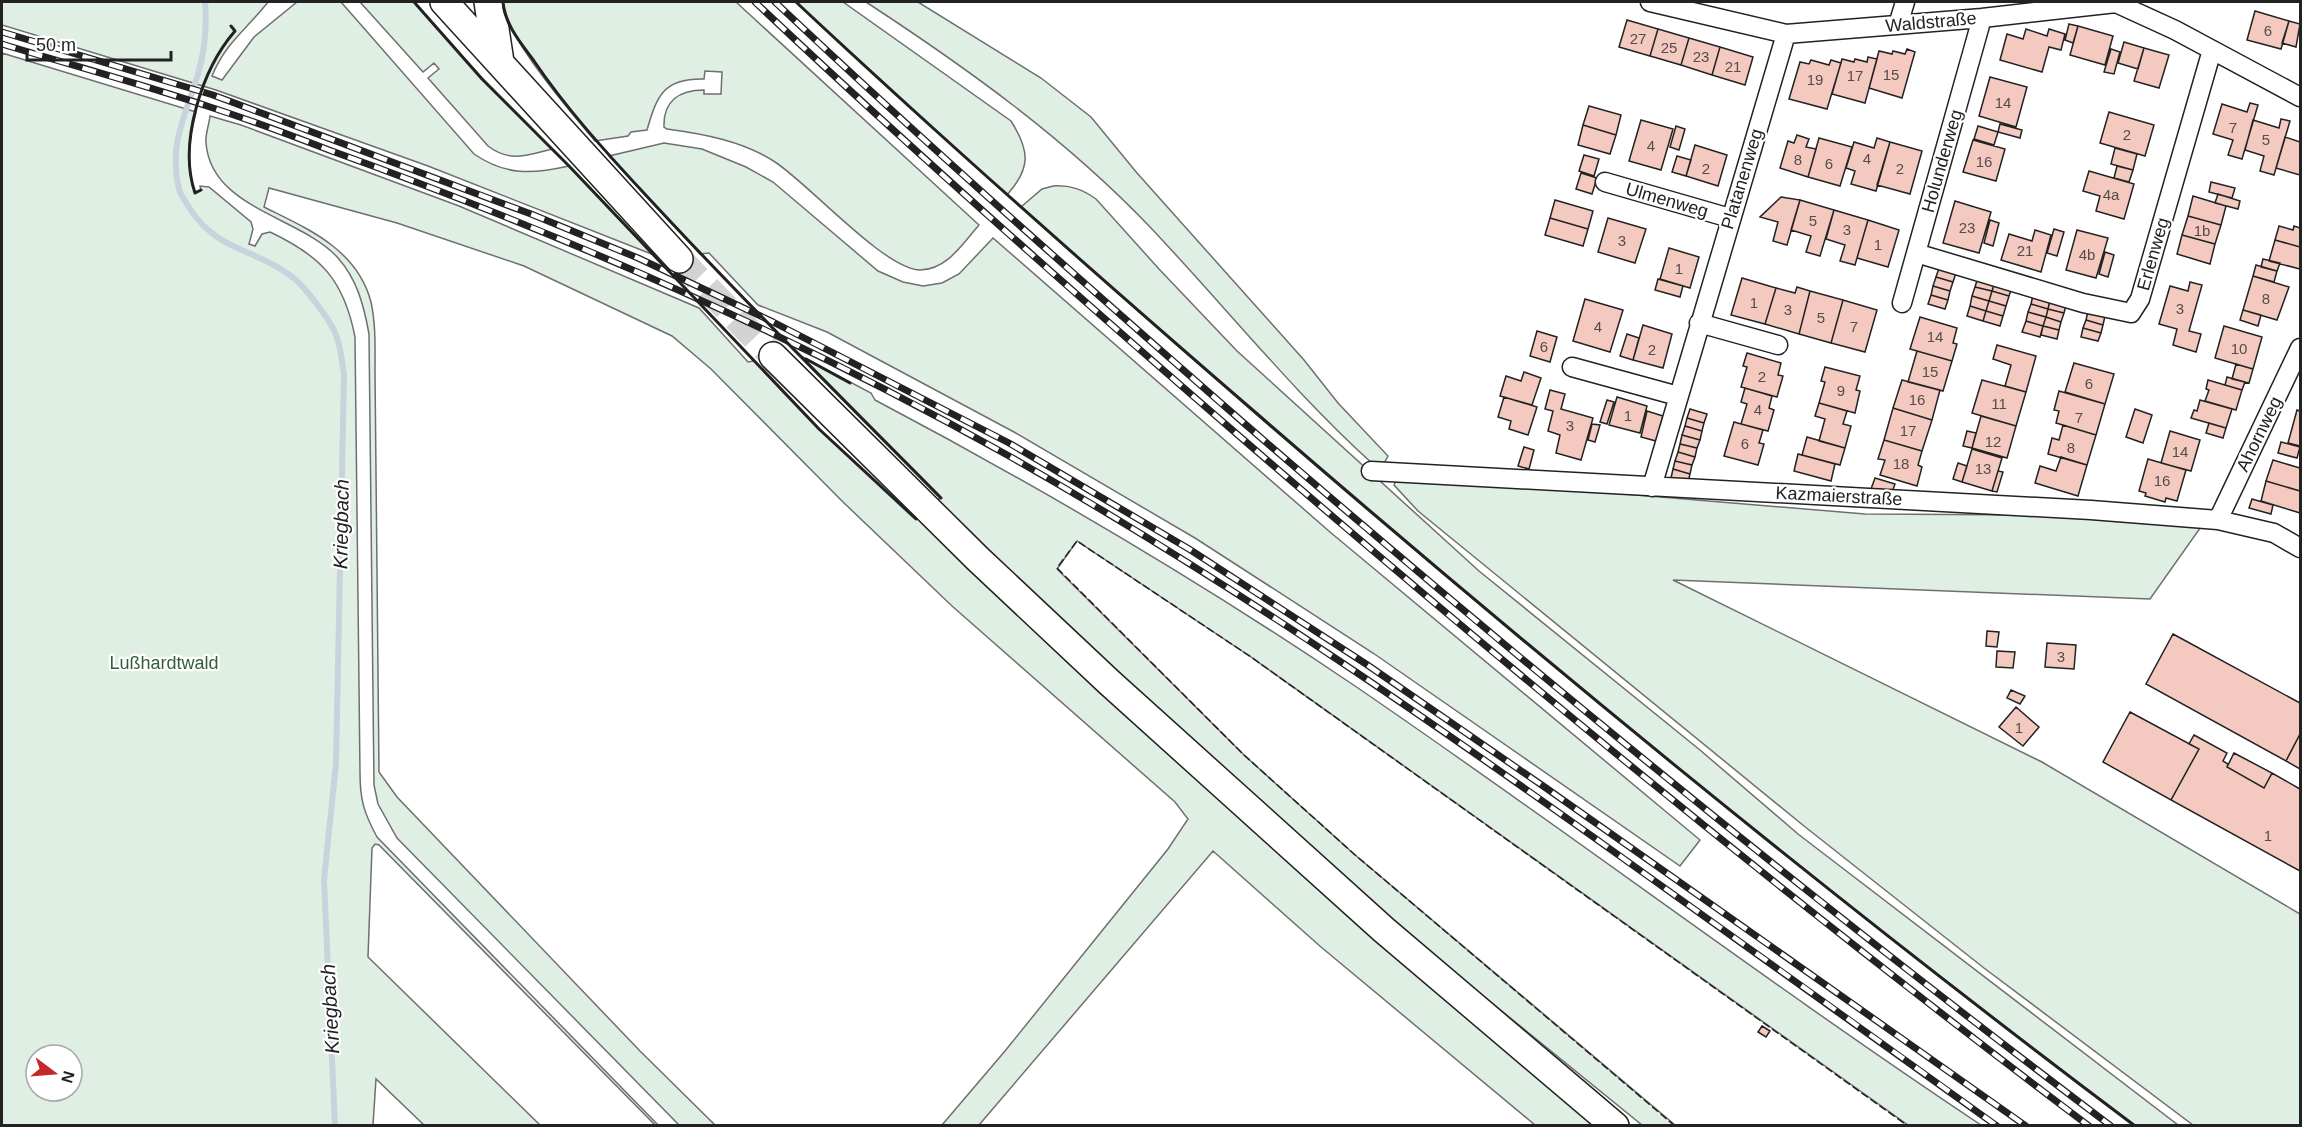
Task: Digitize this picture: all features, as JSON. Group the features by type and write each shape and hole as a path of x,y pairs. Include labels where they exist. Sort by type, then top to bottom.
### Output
{"main road":[{"path":"444,2 679,259"},
{"path":"488,2 500,62"},
{"path":"773,356 978,559 1110,683 1376,923 1615,1125"}],"street":[{"name":"Waldstraße","path":"1650,2 1721,9 1786,34 1982,18 2116,2 2301,98"},
{"path":"1899,25 1905,2"},
{"name":"Holunderweg","path":"1902,303 1982,18"},
{"name":"Platanenweg","path":"1652,486 1786,34"},
{"name":"Erlenweg","path":"1916,253 2083,303 2131,313 2140,299 2212,50"},
{"name":"Ulmenweg","path":"1605,182 1730,218"},
{"path":"1699,323 1778,345"},
{"name":"Ahornweg","path":"2218,520 2301,348"},
{"path":"1572,367 1678,396"},
{"name":"Kazmaierstraße","path":"1371,471 2079,509 2218,520 2274,533 2301,548"}],"green space":[{"path":"2,2 268,2 230,45 218,64 212,76 222,80 254,37 297,2 341,2 474,154 509,170 532,172 569,166 654,255 428,166 216,90 2,25"},
{"path":"360,2 414,2 482,78 552,149 512,156 488,146 428,78 439,69 434,63 423,72"},
{"path":"503,2 736,2 979,225 954,254 938,266 920,270 905,266 867,241 790,173 763,155 723,140 664,127 666,110 680,95 704,90 704,94 721,94 722,72 705,71 704,79 690,79 671,85 664,91 654,107 647,130 631,132 628,136 595,141 527,54 515,35"},
{"path":"796,2 843,2 1011,121 1022,141 1025,159 1020,176 1007,195"},
{"path":"866,2 918,2 1041,78 1091,117 1137,173 1304,360 1338,403 1388,456 1383,465 1374,465 1315,408 1150,227 1084,164 978,79"},
{"name":"Lußhardtwald","path":"2,53 196,112 189,152 190,172 195,192 201,190 200,186 209,187 251,222 253,229 249,244 255,246 262,234 270,232 288,241 316,261 337,285 350,317 355,337 360,783 366,813 377,837 658,1125 655,1125 379,845 375,844 372,848 368,957 540,1125 424,1125 376,1079 373,1125 2,1125"},
{"path":"210,116 241,125 459,206 699,308 748,362 754,361 819,429 916,519 919,516 1603,1125 1535,1125 1321,947 1213,851 979,1125 942,1125 1005,1051 1168,849 1188,819 1175,802 952,606 843,502 711,369 672,336 524,266 397,223 269,188 264,207 314,233 343,254 355,268 371,302 375,346 379,772 397,797 640,1051 715,1125 679,1125 397,838 378,804 374,785 369,334 365,313 355,284 338,258 303,232 240,198 224,183 212,165 206,143"},
{"path":"664,143 702,149 746,167 773,182 878,271 903,282 923,286 942,283 959,274 993,238 1330,532 1700,840 1680,866 1373,653 1195,538 1014,432 827,332 758,305 709,253 700,254 609,156"},
{"path":"1053,186 1076,188 1096,199 1237,351 1479,571 1700,750 1798,834 2178,1125 2135,1125 1849,905 1568,678 1429,562 1156,327 1021,207 1042,189"},
{"path":"801,356 871,393 875,400 1059,501 1297,647 1434,740 1823,1017 1981,1125 1908,1125 1251,657 1077,541 1057,569 1244,755 1354,854 1675,1125 1642,1125 1392,922 1086,646 937,501 940,498"},
{"path":"1399,475 1865,514 2055,515 2203,524 2150,599 1673,580 2042,762 2300,914 2300,1125 2193,1125 1984,968 1804,826 1418,511 1394,485"}],"building":[{"path":"2255,11 2289,21 2281,49 2247,40"},
{"path":"1627,20 1658,29 1650,56 1619,47"},
{"path":"2289,21 2300,24 2296,47 2282,43"},
{"path":"2069,24 2078,26 2073,43 2065,40"},
{"path":"2078,26 2113,36 2105,65 2070,55"},
{"path":"1658,29 1689,38 1681,65 1650,56"},
{"path":"2026,29 2047,36 2049,29 2065,34 2061,50 2049,47 2042,72 2000,60 2007,34 2023,39"},
{"path":"1689,38 1720,47 1712,75 1681,65"},
{"path":"2124,42 2144,48 2138,69 2118,63"},
{"path":"1720,47 1753,57 1745,85 1712,75"},
{"path":"2144,48 2169,55 2159,88 2134,81"},
{"path":"1907,49 1915,52 1902,98 1869,88 1879,51 1905,54"},
{"path":"2111,49 2120,52 2114,74 2104,72"},
{"path":"1868,57 1877,59 1865,103 1832,94 1842,59 1867,62"},
{"path":"1811,60 1829,65 1831,60 1841,63 1827,109 1789,99 1800,62 1809,64"},
{"path":"1990,77 2027,87 2016,127 1979,116"},
{"path":"2250,103 2258,105 2242,159 2228,155 2233,140 2213,134 2222,104 2247,112"},
{"path":"1589,106 1621,115 1616,135 1583,125"},
{"path":"2109,112 2154,125 2145,156 2100,143"},
{"path":"2281,119 2290,121 2274,175 2260,171 2264,156 2245,150 2253,120 2279,128"},
{"path":"1641,120 1673,129 1661,170 1629,161"},
{"path":"2000,124 2022,130 2020,138 1998,132"},
{"path":"1583,125 1616,135 1610,154 1578,145"},
{"path":"1676,126 1685,129 1679,150 1670,147"},
{"path":"1978,126 1998,132 1994,145 1974,139"},
{"path":"1797,135 1809,139 1806,147 1816,149 1808,177 1780,168 1788,141 1794,143"},
{"path":"2285,137 2300,142 2300,175 2276,168"},
{"path":"1819,138 1852,147 1840,186 1808,177"},
{"path":"1877,138 1890,142 1876,191 1851,184 1855,171 1846,168 1854,142 1874,148"},
{"path":"1973,140 2005,149 1996,181 1963,172"},
{"path":"1890,142 1922,151 1910,194 1877,185"},
{"path":"1695,145 1727,155 1718,186 1686,176"},
{"path":"2115,148 2137,154 2133,170 2111,164"},
{"path":"1584,155 1599,159 1594,176 1579,171"},
{"path":"1677,156 1691,160 1686,176 1672,172"},
{"path":"2117,166 2133,170 2129,182 2114,178"},
{"path":"2089,171 2134,184 2124,219 2096,211 2100,196 2083,191"},
{"path":"1581,173 1597,178 1592,194 1576,189"},
{"path":"2211,182 2235,188 2232,198 2209,192"},
{"path":"2218,194 2240,201 2238,209 2215,203"},
{"path":"2193,196 2226,206 2221,225 2188,216"},
{"path":"1781,197 1800,200 1787,245 1773,241 1778,222 1760,217"},
{"path":"1555,200 1593,211 1588,229 1550,218"},
{"path":"1800,200 1834,210 1820,256 1806,252 1811,236 1791,230"},
{"path":"1955,201 1991,212 1979,253 1943,243"},
{"path":"1834,210 1868,220 1855,265 1840,261 1845,245 1826,239"},
{"path":"2188,216 2221,225 2215,244 2182,235"},
{"path":"1550,218 1588,229 1583,246 1545,235"},
{"path":"1608,218 1646,229 1635,263 1598,252"},
{"path":"1868,220 1899,230 1888,267 1857,258"},
{"path":"1990,220 1999,223 1993,246 1984,243"},
{"path":"2279,226 2293,230 2294,226 2300,228 2300,247 2275,240"},
{"path":"2054,229 2064,232 2057,256 2047,253"},
{"path":"2035,230 2051,235 2041,272 2001,260 2009,234 2032,241"},
{"path":"2077,230 2108,238 2096,278 2066,270"},
{"path":"2182,235 2215,244 2210,264 2177,254"},
{"path":"2275,240 2300,247 2300,269 2269,261"},
{"path":"1669,248 1699,257 1690,288 1660,279"},
{"path":"2105,252 2114,255 2108,277 2099,274"},
{"path":"2263,259 2280,263 2277,271 2261,267"},
{"path":"2256,265 2277,271 2274,282 2253,276"},
{"path":"1939,268 1956,273 1953,282 1936,277"},
{"path":"2253,276 2289,287 2277,320 2243,310"},
{"path":"1936,277 1953,282 1950,291 1933,286"},
{"path":"1978,277 1995,282 1992,291 1975,287"},
{"path":"1742,278 1776,288 1765,324 1731,315"},
{"path":"1658,279 1683,286 1680,297 1655,290"},
{"path":"1995,282 2012,287 2009,296 1992,291"},
{"path":"2190,282 2202,285 2189,331 2201,334 2196,352 2173,345 2177,329 2159,324 2170,286 2188,291"},
{"path":"1933,286 1950,291 1948,300 1931,295"},
{"path":"1797,287 1810,291 1799,334 1765,324 1776,288 1795,293"},
{"path":"1975,287 1992,291 1989,301 1972,296"},
{"path":"1810,291 1843,300 1831,343 1799,334"},
{"path":"1992,291 2009,296 2006,306 1989,301"},
{"path":"1931,295 1948,300 1945,309 1928,304"},
{"path":"2033,295 2050,299 2048,309 2031,304"},
{"path":"1972,296 1989,301 1986,311 1970,306"},
{"path":"1585,299 1623,310 1610,352 1573,341"},
{"path":"1843,300 1877,310 1865,352 1831,343"},
{"path":"2050,300 2066,305 2064,313 2048,309"},
{"path":"1989,301 2006,306 2003,316 1986,311"},
{"path":"2031,304 2048,309 2046,317 2028,312"},
{"path":"1970,306 1986,311 1983,321 1967,316"},
{"path":"2048,309 2064,313 2061,322 2046,317"},
{"path":"2243,310 2261,315 2258,326 2240,320"},
{"path":"1986,311 2003,316 2000,326 1983,321"},
{"path":"2088,311 2105,316 2103,325 2086,320"},
{"path":"2028,312 2046,317 2043,326 2026,321"},
{"path":"1920,317 1957,328 1953,343 1957,344 1952,361 1910,349"},
{"path":"2046,317 2061,322 2059,330 2043,326"},
{"path":"2086,320 2103,325 2101,333 2083,328"},
{"path":"2026,321 2043,326 2040,337 2022,332"},
{"path":"1643,325 1672,334 1663,368 1633,360"},
{"path":"2043,326 2059,330 2057,339 2041,335"},
{"path":"2224,326 2262,337 2253,369 2215,358"},
{"path":"2083,328 2101,333 2098,341 2081,337"},
{"path":"1537,331 1557,337 1550,362 1530,356"},
{"path":"1627,334 1639,338 1633,360 1620,356"},
{"path":"1997,345 2036,356 2026,392 2005,386 2011,365 1993,359"},
{"path":"1917,351 1952,361 1943,391 1908,382"},
{"path":"1747,353 1781,363 1778,375 1783,376 1777,397 1741,387 1747,367 1743,366"},
{"path":"2074,363 2114,374 2105,404 2065,392"},
{"path":"2236,364 2253,369 2249,383 2232,379"},
{"path":"1825,367 1860,376 1856,390 1860,391 1855,413 1819,403 1825,382 1821,381"},
{"path":"1524,372 1541,378 1532,405 1500,396 1506,376 1521,381"},
{"path":"2227,377 2245,382 2242,390 2225,385"},
{"path":"1902,380 1940,390 1932,420 1893,408"},
{"path":"1982,380 2026,392 2016,426 1972,413"},
{"path":"2208,380 2242,390 2236,410 2205,401 2209,390 2206,389"},
{"path":"1745,388 1772,396 1769,408 1774,410 1768,431 1741,424 1747,404 1741,402"},
{"path":"1550,390 1565,394 1561,409 1593,418 1581,460 1556,453 1560,435 1548,431 1553,411 1545,409"},
{"path":"2059,391 2105,404 2096,435 2056,423 2059,411 2054,410"},
{"path":"1504,397 1537,407 1528,435 1509,429 1511,421 1498,417"},
{"path":"1617,397 1647,406 1640,433 1609,425"},
{"path":"1607,400 1614,402 1607,424 1600,422"},
{"path":"2200,400 2232,409 2226,428 2191,418 2194,410 2197,411"},
{"path":"1819,403 1847,411 1843,424 1851,426 1845,448 1819,441 1825,419 1815,416"},
{"path":"1893,408 1932,420 1922,451 1884,440"},
{"path":"1690,409 1707,414 1704,423 1687,418"},
{"path":"2135,409 2152,415 2143,443 2126,437"},
{"path":"2297,410 2300,411 2300,446 2288,443"},
{"path":"1647,411 1663,416 1656,441 1641,437"},
{"path":"1981,416 2016,426 2007,458 1972,448"},
{"path":"1687,418 1704,423 1702,431 1685,426"},
{"path":"1734,422 1763,430 1759,443 1764,444 1758,465 1724,456"},
{"path":"2209,423 2226,428 2223,438 2206,433"},
{"path":"1592,424 1600,425 1595,442 1588,440"},
{"path":"2063,425 2096,435 2087,465 2048,454 2052,438 2059,440"},
{"path":"1685,426 1702,431 1700,440 1682,435"},
{"path":"1967,431 1976,433 1972,448 1963,446"},
{"path":"2170,431 2200,440 2191,471 2161,463"},
{"path":"1682,435 1700,440 1697,448 1680,444"},
{"path":"1807,437 1845,448 1840,465 1802,455"},
{"path":"1884,440 1922,451 1918,465 1922,467 1917,486 1880,475 1885,460 1878,459"},
{"path":"2281,442 2300,447 2297,458 2278,453"},
{"path":"1680,444 1697,448 1695,457 1678,452"},
{"path":"1524,447 1534,450 1529,469 1518,466"},
{"path":"1972,449 2002,458 1992,491 1962,482"},
{"path":"1678,452 1695,457 1692,465 1675,461"},
{"path":"1798,454 1835,464 1831,481 1794,471"},
{"path":"2061,457 2087,465 2078,496 2035,483 2040,466 2056,471"},
{"path":"2148,459 2186,470 2177,501 2166,498 2165,502 2145,496 2146,493 2139,491"},
{"path":"2273,460 2300,468 2300,491 2266,481"},
{"path":"1675,461 1692,465 1690,474 1673,469"},
{"path":"1958,463 1967,466 1962,482 1953,479"},
{"path":"1673,469 1690,474 1688,482 1671,478"},
{"path":"1998,471 2003,472 1997,492 1992,491"},
{"path":"1875,478 1895,484 1891,495 1871,489"},
{"path":"2266,481 2300,491 2300,513 2261,501"},
{"path":"2252,499 2273,505 2271,514 2249,508"},
{"path":"1987,631 1999,632 1997,647 1986,646"},
{"path":"2173,634 2300,703 2300,734 2286,761 2146,684"},
{"path":"2047,643 2076,645 2074,669 2045,667"},
{"path":"1997,651 2015,652 2013,668 1996,667"},
{"path":"2011,690 2025,696 2020,704 2007,698"},
{"path":"2016,707 2039,727 2023,746 1999,727"},
{"path":"2130,712 2199,749 2171,800 2103,762"},
{"path":"2300,734 2300,769 2286,761"},
{"path":"2194,735 2227,753 2223,761 2228,764 2227,767 2264,788 2272,773 2300,789 2300,871 2171,800 2199,749 2189,744"},
{"path":"2234,753 2272,773 2264,788 2227,767"},
{"path":"1762,1026 1770,1031 1766,1037 1758,1032"}],"waterway":[{"name":"Kriegbach","path":"205,2 206,29 202,56 177,144 176,173 180,192 190,209 212,233 225,242 278,267 303,287 334,331 340,347 344,374 336,763 324,880 335,1126"}],"tunnel":[{"path":"679,259 773,356"}],"railway":[{"path":"755,2 1055,275 1446,613 1764,874 2089,1126"},
{"path":"775,2 1067,267 1245,424 1457,605 1781,870 2111,1126"},
{"path":"2,32 213,95 531,214 638,258 773,322 1009,443 1189,549 1366,664 2026,1126"},
{"path":"2,44 240,117 503,216 760,328 927,411 1092,504 1336,658 1574,823 1997,1126"}],"fence":[{"path":"1675,1126 1354,854 1244,755 1057,568 1077,541 1251,657 1908,1126"}],"wall":[{"path":"414,2 482,79 569,166 819,429 916,519"},
{"path":"503,2 510,26 519,40 572,112 599,144 715,269 941,498"},
{"path":"796,2 1081,260 1470,596 1799,865 2135,1126"},
{"path":"201,190 195,193 190,173 191,130 196,107 212,65 235,31 231,26"},
{"path":"806,359 850,383"}]}
